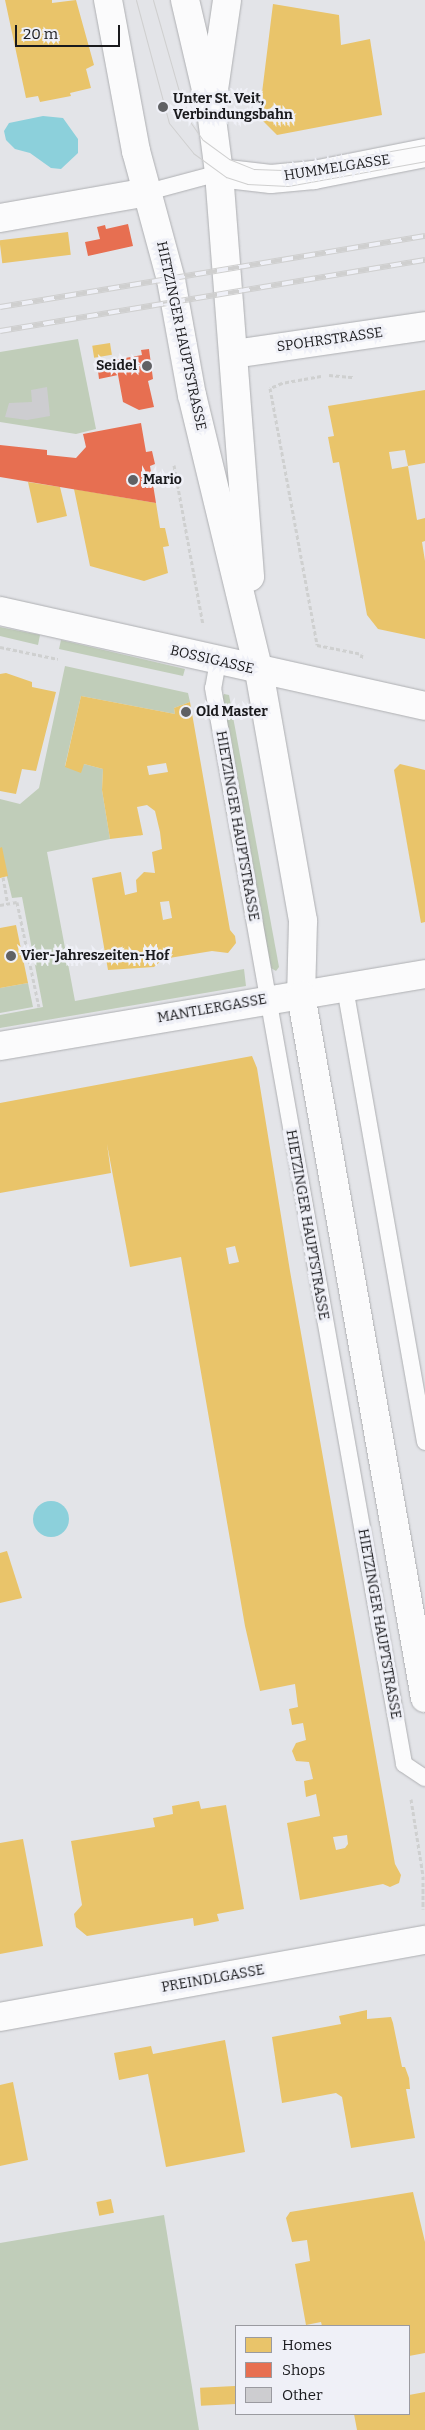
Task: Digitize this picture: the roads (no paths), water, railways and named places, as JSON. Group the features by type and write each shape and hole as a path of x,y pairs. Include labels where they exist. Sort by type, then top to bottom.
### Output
{"main road":[{"name":"HIETZINGER HAUPTSTRASSE","path":"108,0 136,152 171,280 192,395 259,670 303,921 301,994 425,1698"},
{"name":"HIETZINGER HAUPTSTRASSE","path":"186,0 211,111 220,173 234,354 234,390 259,670"},
{"path":"211,111 227,0"},
{"name":"HUMMELGASSE","path":"220,173 272,179 314,174 425,153"},
{"path":"0,218 148,192"},
{"name":"SPOHRSTRASSE","path":"234,354 425,326"},
{"name":"BOSSIGASSE","path":"0,611 425,706"},
{"name":"MANTLERGASSE","path":"0,1046 425,974"},
{"name":"PREINDLGASSE","path":"0,2018 425,1940"}],"lane":[{"path":"148,192 220,173"},
{"name":"HIETZINGER HAUPTSTRASSE","path":"218,661 213,688 404,1764 425,1778"},
{"path":"345,988 425,1442"}],"water":[{"path":"43,116 63,118 78,139 78,153 61,169 51,168 30,153 15,149 6,140 4,131 9,123"},
{"path":"51,1501 58,1502 64,1506 68,1512 68,1526 64,1532 58,1536 51,1537 44,1536 38,1532 34,1526 33,1519 34,1512 38,1506 44,1502"}],"tram line":[{"path":"136,0 169,123 193,153 226,177 247,184 288,186 425,161"},
{"path":"153,0 186,116 203,140 229,159 254,169 283,170 425,145"}],"railway":[{"path":"0,307 425,236"},
{"path":"0,331 425,260"}],"place":[{"name":"Unter St. Veit, Verbindungsbahn","path":"163,107"},
{"name":"Seidel","path":"147,366"},
{"name":"Mario","path":"133,480"},
{"name":"Old Master","path":"186,712"},
{"name":"Vier-Jahreszeiten-Hof","path":"11,956"}]}
